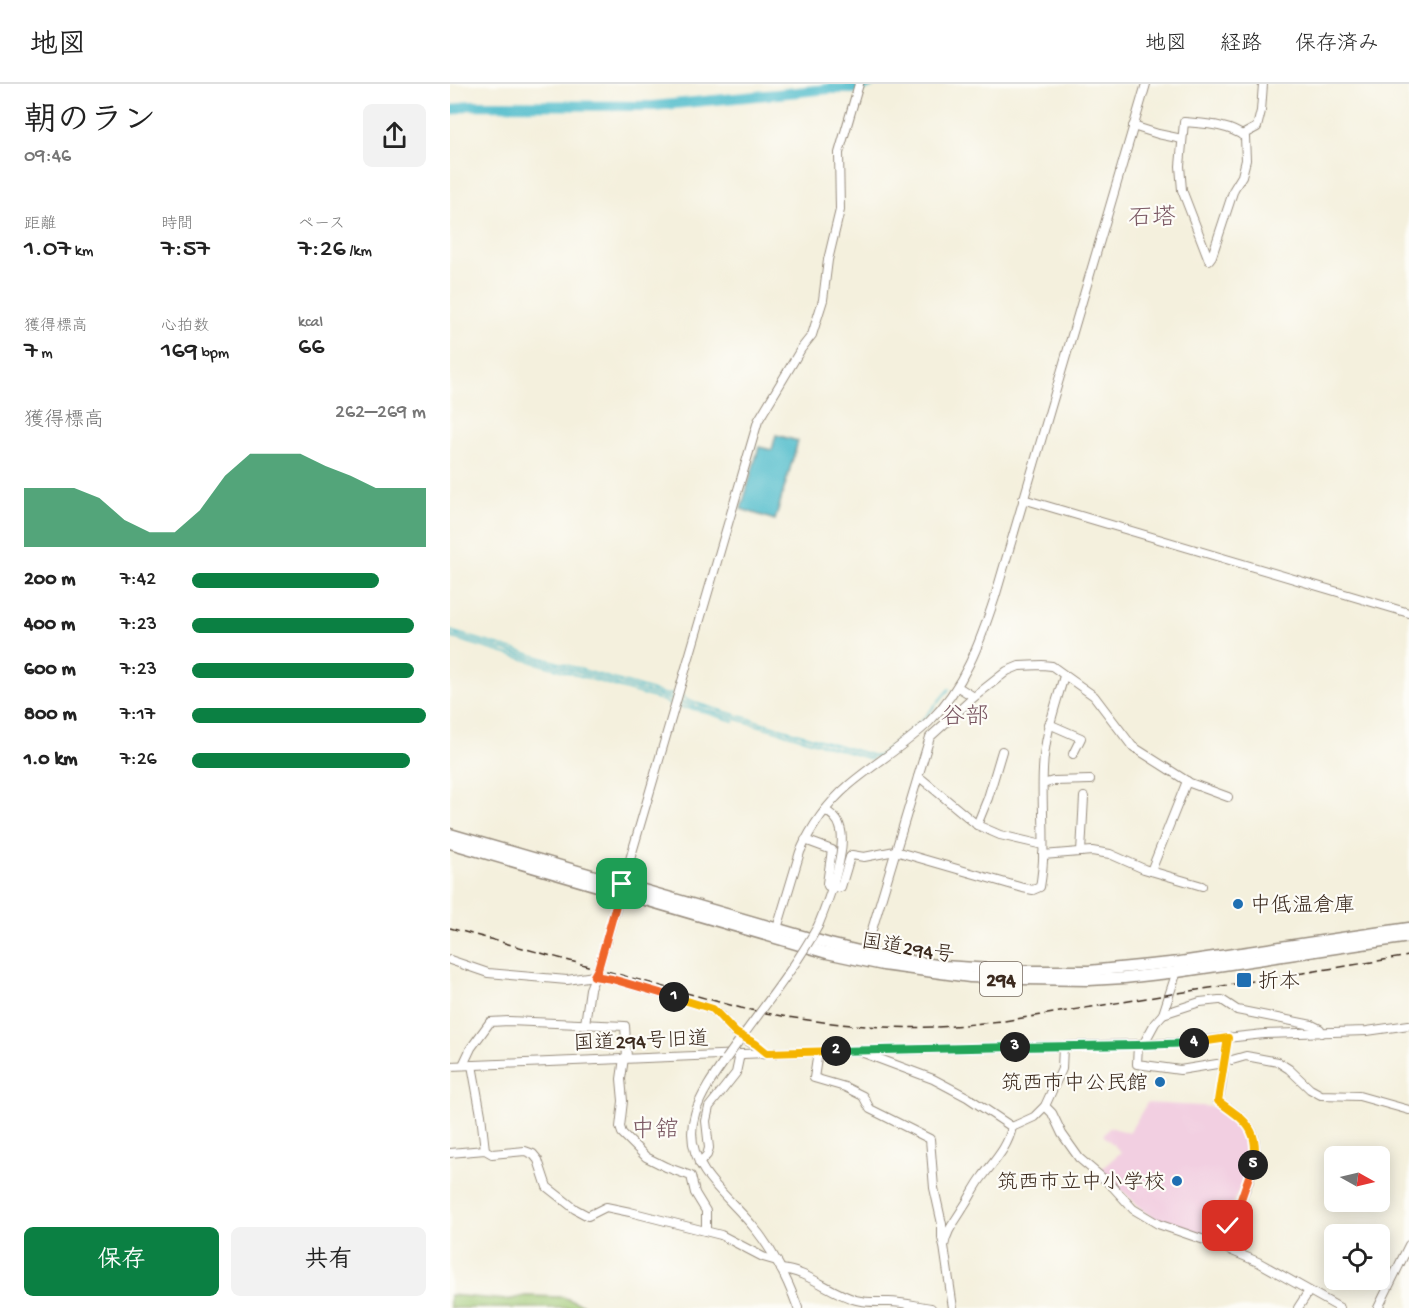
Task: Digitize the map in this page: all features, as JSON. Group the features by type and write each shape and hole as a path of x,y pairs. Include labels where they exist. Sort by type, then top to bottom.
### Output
{"highway":[{"name":"国道294号","path":"450,834 621,888 776,933 865,953 943,966 1024,971 1178,967 1409,937"},
{"name":"国道294号","path":"450,843 621,888"},
{"name":"国道294号","path":"776,933 828,953 916,970 970,976 1089,980 1124,978 1409,928"}],"street":[{"path":"585,1024 590,989 598,969 758,421 801,349 812,335 823,300 828,260 840,210 839,153 859,84"},
{"path":"776,933 800,852 805,840 825,810 848,786 911,739 939,711 958,687 975,654 995,597 1146,84"},
{"path":"1242,135 1257,127 1263,84"},
{"path":"1184,122 1226,127 1242,135 1245,137 1246,160 1242,176 1234,189 1209,260 1182,189 1180,166 1184,122"},
{"path":"1133,126 1182,139"},
{"path":"1023,499 1409,613"},
{"path":"865,953 930,737 1007,671 1019,666 1042,664 1052,666 1094,696 1132,746 1187,781 1228,797"},
{"path":"838,888 841,887 852,855 864,857 896,851 1033,890 1040,887 1043,855 1043,769 1049,724 1064,675"},
{"path":"958,687 974,697"},
{"path":"1049,724 1081,738 1073,754"},
{"path":"977,825 1002,751"},
{"path":"918,777 977,825 1000,835 1043,845"},
{"path":"1043,784 1053,781 1090,780"},
{"path":"1151,871 1187,781"},
{"path":"1081,852 1084,797"},
{"path":"798,1308 777,1261 753,1226 706,1174 699,1163 693,1140 693,1118 700,1097 808,945 818,926 829,898 843,838 837,820 825,810"},
{"path":"805,840 832,850 828,886"},
{"path":"1043,855 1092,851 1110,854 1151,871 1202,886"},
{"path":"450,960 488,973 567,980 594,976 612,979 713,1009 736,1033 767,1053"},
{"path":"1178,967 1163,1014 1140,1045 1137,1064 1180,1070 1217,1064"},
{"path":"1163,1014 1192,1004 1222,1000 1237,1010 1312,1025 1320,1029 1322,1033"},
{"path":"485,1150 481,1115 467,1065 471,1048 490,1022 625,1026 626,1058 621,1079 623,1101 620,1127 622,1133 646,1157 666,1167 690,1174 695,1193 706,1211 706,1231"},
{"name":"国道294号旧道","path":"450,1066 857,1050 1140,1045 1199,1042 1264,1034 1367,1031 1409,1025"},
{"path":"1216,1244 1239,1205 1256,1152 1253,1134 1245,1121 1218,1101 1229,1058 1228,1038"},
{"path":"1012,1127 1034,1117 1045,1106 1062,1069 1063,1046"},
{"path":"857,1050 933,1079 967,1097 1012,1127"},
{"path":"818,1052 814,1078 854,1091 862,1096 870,1109 930,1139 934,1188 942,1224 942,1238 953,1308"},
{"path":"699,1163 705,1158 709,1148 706,1121 709,1107 736,1073 740,1054"},
{"path":"1229,1058 1246,1056 1278,1062 1310,1089 1321,1095 1359,1096 1409,1110"},
{"path":"1045,1106 1052,1113 1062,1134 1079,1158 1113,1187 1133,1209 1158,1224 1216,1244 1258,1262 1340,1308"},
{"path":"944,1246 949,1229 981,1178 1006,1145 1012,1127"},
{"path":"450,1153 485,1150 492,1154 525,1152 532,1154 538,1160 547,1187 588,1216 606,1207 721,1235 763,1257 777,1261"},
{"path":"1378,1308 1409,1245"},
{"path":"781,1269 804,1275 858,1301 890,1301 931,1308"},
{"path":"1298,1308 1309,1291"}],"shaded area":[{"name":"筑西市立中小学校","path":"1147,1103 1218,1107 1236,1119 1250,1137 1252,1150 1249,1162 1238,1192 1215,1239 1157,1220 1100,1170 1121,1152 1103,1135 1110,1127 1129,1133"}],"green space":[{"path":"450,1295 507,1300 525,1296 563,1297 591,1308 450,1308"}],"water":[{"path":"776,435 798,441 775,520 741,509 759,447 772,450"}],"waterway":[{"path":"450,110 469,105 653,106 829,89 853,89 870,84"},
{"path":"450,631 667,695 674,694"},
{"path":"450,634 673,700"},
{"path":"450,637 665,701 670,705"},
{"path":"682,696 688,701 877,757 909,732 949,689"},
{"path":"680,702 872,759"},
{"path":"679,707 691,708 734,721"}],"railway":[{"path":"450,928 741,1008 820,1022 900,1027 953,1026 1004,1021 1409,956"}],"place":[{"name":"中低温倉庫","path":"1238,904"},
{"name":"折本","path":"1244,980"},
{"name":"筑西市中公民館","path":"1160,1082"},
{"name":"筑西市立中小学校","path":"1177,1181"}],"district":[{"name":"石塔","path":"1152,216"},
{"name":"谷部","path":"965,715"},
{"name":"中舘","path":"655,1128"}],"route":[{"path":"622,884 594,976 612,979 713,1009 736,1033 767,1053 1138,1045 1228,1038 1218,1101 1245,1121 1253,1134 1256,1152 1239,1205 1228,1226"}]}
